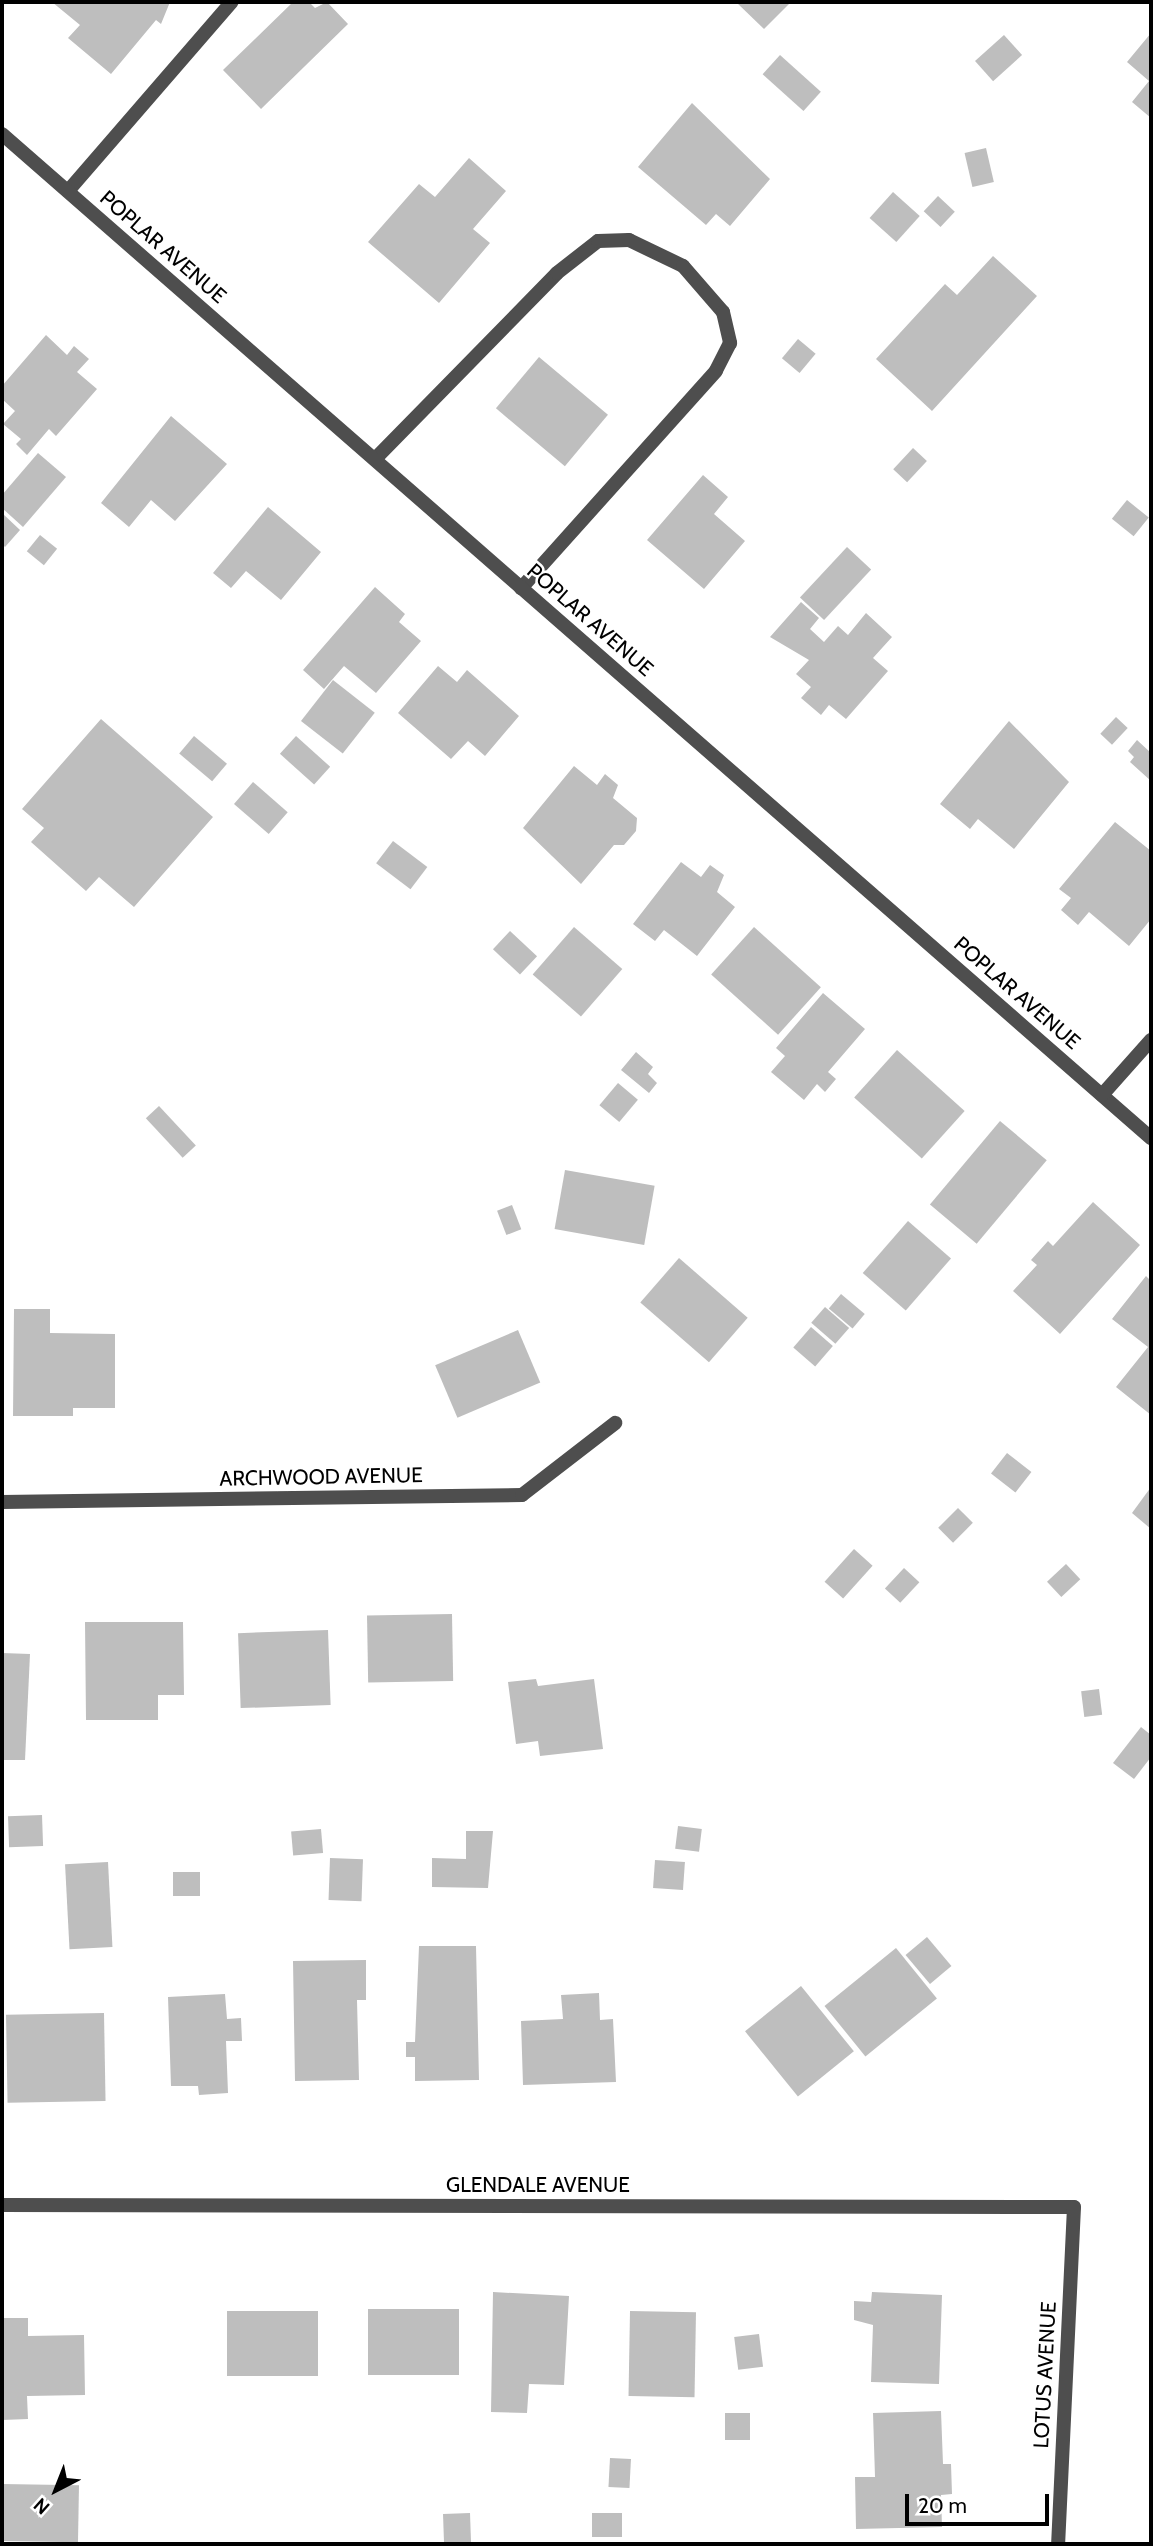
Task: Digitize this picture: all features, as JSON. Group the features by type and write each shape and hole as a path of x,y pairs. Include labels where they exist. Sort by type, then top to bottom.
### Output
{"street":[{"path":"68,191 232,2"},
{"name":"POPLAR AVENUE","path":"2,134 1151,1138"},
{"path":"375,459 557,273 598,241 629,240 683,266 723,312 730,343 716,371 521,588"},
{"path":"1102,1095 1151,1040"},
{"name":"ARCHWOOD AVENUE","path":"2,1502 522,1496 615,1423"},
{"name":"GLENDALE AVENUE","path":"2,2205 1074,2207"},
{"name":"LOTUS AVENUE","path":"1058,2544 1074,2207"}],"building":[{"path":"52,2 170,2 161,24 156,20 111,74 68,38 80,25"},
{"path":"293,2 309,2 315,8 327,2 348,24 261,109 223,70"},
{"path":"736,2 791,2 764,29"},
{"path":"1151,33 1151,118 1132,102 1149,81 1127,62"},
{"path":"1004,35 1022,55 993,81 975,61"},
{"path":"780,55 821,92 803,111 763,74"},
{"path":"692,103 770,179 730,226 716,214 706,225 638,167"},
{"path":"986,148 994,182 972,187 965,153"},
{"path":"469,158 506,191 473,229 490,243 439,303 368,242 419,184 435,197"},
{"path":"893,192 920,216 896,242 870,218"},
{"path":"938,196 955,212 940,227 924,211"},
{"path":"993,256 1037,296 932,411 876,359 945,284 957,295"},
{"path":"46,335 67,355 74,346 89,359 77,372 97,389 56,436 49,429 27,455 16,444 21,439 3,424 15,411 2,399 2,386"},
{"path":"798,339 816,354 800,373 782,358"},
{"path":"539,357 608,415 565,466 496,408"},
{"path":"171,416 227,464 175,521 151,500 129,527 101,503"},
{"path":"913,448 927,461 907,482 893,469"},
{"path":"38,453 66,477 23,527 2,508 2,495"},
{"path":"703,475 728,497 714,514 745,541 704,589 647,540"},
{"path":"1127,500 1149,518 1134,536 1112,519"},
{"path":"268,507 321,552 281,600 246,571 231,588 213,573"},
{"path":"2,513 20,530 5,547 2,544"},
{"path":"40,535 57,549 44,565 27,551"},
{"path":"847,547 871,570 824,620 800,597"},
{"path":"375,587 405,614 399,622 421,641 376,693 344,666 324,689 303,670"},
{"path":"801,602 819,618 810,629 824,642 838,626 848,635 866,613 892,637 873,658 888,671 846,719 829,705 821,715 801,698 811,687 796,674 809,660 770,637"},
{"path":"438,666 457,682 467,670 519,716 485,756 468,741 451,759 398,713"},
{"path":"333,680 375,713 343,754 301,721"},
{"path":"1116,717 1128,728 1112,745 1100,734"},
{"path":"101,719 213,817 134,907 99,877 86,891 31,842 44,828 22,809"},
{"path":"1009,721 1069,782 1014,849 978,819 970,829 940,804"},
{"path":"194,736 227,764 212,781 179,754"},
{"path":"296,736 330,767 314,785 280,754"},
{"path":"1137,740 1151,753 1151,781 1130,762 1134,757 1128,751"},
{"path":"574,766 597,785 605,774 618,785 613,798 637,818 636,831 624,845 614,845 581,884 523,828"},
{"path":"253,782 288,812 269,834 234,804"},
{"path":"1115,822 1151,851 1151,919 1129,946 1089,912 1078,925 1061,910 1071,898 1059,889"},
{"path":"393,841 427,867 410,889 376,863"},
{"path":"681,862 701,877 710,865 724,875 717,892 735,907 697,956 664,930 655,941 633,924"},
{"path":"574,927 622,969 581,1017 533,975"},
{"path":"754,927 821,987 778,1035 711,975"},
{"path":"510,931 537,956 520,975 493,949"},
{"path":"823,993 865,1029 828,1072 836,1079 825,1092 817,1084 804,1100 771,1072 785,1056 776,1048"},
{"path":"897,1050 965,1111 922,1158 854,1098"},
{"path":"636,1052 653,1067 648,1074 657,1083 649,1093 621,1070"},
{"path":"618,1083 638,1100 619,1122 599,1105"},
{"path":"159,1106 196,1145 183,1158 146,1118"},
{"path":"1000,1121 1047,1160 977,1244 930,1204"},
{"path":"565,1170 655,1186 644,1245 555,1229"},
{"path":"1093,1202 1140,1245 1060,1334 1013,1291 1037,1265 1031,1260 1048,1241 1053,1246"},
{"path":"512,1205 521,1229 506,1235 497,1211"},
{"path":"908,1221 951,1258 906,1310 863,1273"},
{"path":"679,1258 748,1318 709,1362 640,1303"},
{"path":"1146,1276 1151,1281 1151,1415 1116,1387 1148,1347 1112,1319"},
{"path":"841,1294 865,1314 853,1328 829,1309"},
{"path":"825,1307 849,1328 835,1344 811,1323"},
{"path":"14,1309 50,1309 50,1333 115,1334 115,1408 73,1408 73,1416 13,1416"},
{"path":"811,1327 833,1346 815,1366 793,1347"},
{"path":"518,1330 540,1382 457,1418 435,1365"},
{"path":"1007,1453 1031,1472 1015,1493 991,1473"},
{"path":"1151,1487 1151,1529 1132,1513"},
{"path":"958,1508 973,1523 953,1543 938,1528"},
{"path":"854,1549 873,1566 843,1598 825,1582"},
{"path":"1066,1564 1080,1579 1061,1597 1047,1582"},
{"path":"904,1568 919,1582 900,1603 885,1588"},
{"path":"452,1614 453,1681 368,1682 367,1615"},
{"path":"85,1622 183,1622 184,1695 158,1695 158,1720 86,1720"},
{"path":"328,1630 331,1705 241,1708 238,1633"},
{"path":"2,1653 30,1654 25,1760 2,1760"},
{"path":"536,1679 538,1686 594,1679 603,1749 540,1756 538,1741 516,1744 508,1682"},
{"path":"1099,1689 1102,1715 1084,1717 1081,1691"},
{"path":"1141,1727 1151,1735 1151,1757 1134,1779 1113,1763"},
{"path":"42,1815 43,1846 9,1847 8,1816"},
{"path":"678,1826 702,1829 699,1852 675,1849"},
{"path":"321,1829 323,1853 293,1856 291,1832"},
{"path":"466,1831 493,1831 488,1888 432,1887 432,1858 466,1859"},
{"path":"330,1858 363,1859 362,1901 329,1900"},
{"path":"655,1860 685,1862 683,1890 653,1888"},
{"path":"108,1862 112,1947 70,1949 65,1864"},
{"path":"173,1872 200,1872 200,1896 173,1896"},
{"path":"927,1937 951,1966 930,1984 906,1955"},
{"path":"419,1946 476,1946 479,2080 415,2081 415,2057 406,2057 406,2042 415,2042"},
{"path":"896,1948 937,1999 865,2056 825,2006"},
{"path":"366,1960 366,2000 357,2000 359,2080 295,2081 293,1961"},
{"path":"801,1986 854,2051 798,2097 745,2031"},
{"path":"599,1993 600,2020 613,2019 616,2082 523,2085 521,2021 563,2019 561,1995"},
{"path":"225,1994 227,2019 241,2018 242,2041 226,2041 228,2093 199,2095 198,2086 171,2086 168,1997"},
{"path":"104,2013 106,2101 8,2103 6,2015"},
{"path":"493,2292 569,2296 564,2385 529,2384 527,2413 491,2412"},
{"path":"872,2292 942,2295 939,2384 871,2382 873,2325 854,2320 854,2301 871,2302"},
{"path":"368,2309 459,2309 459,2375 368,2375"},
{"path":"227,2311 318,2311 318,2376 227,2376"},
{"path":"630,2311 696,2312 695,2397 629,2396"},
{"path":"2,2318 28,2318 28,2336 84,2335 85,2395 27,2396 28,2419 2,2420"},
{"path":"759,2334 763,2367 738,2370 734,2337"},
{"path":"941,2411 943,2464 951,2464 952,2494 941,2495 942,2527 856,2529 855,2477 875,2477 873,2413"},
{"path":"725,2413 750,2413 750,2440 725,2440"},
{"path":"610,2458 631,2459 629,2488 608,2487"},
{"path":"2,2484 79,2485 78,2542 2,2541"},
{"path":"470,2513 471,2543 444,2544 443,2514"},
{"path":"592,2513 622,2513 622,2537 592,2537"}]}
